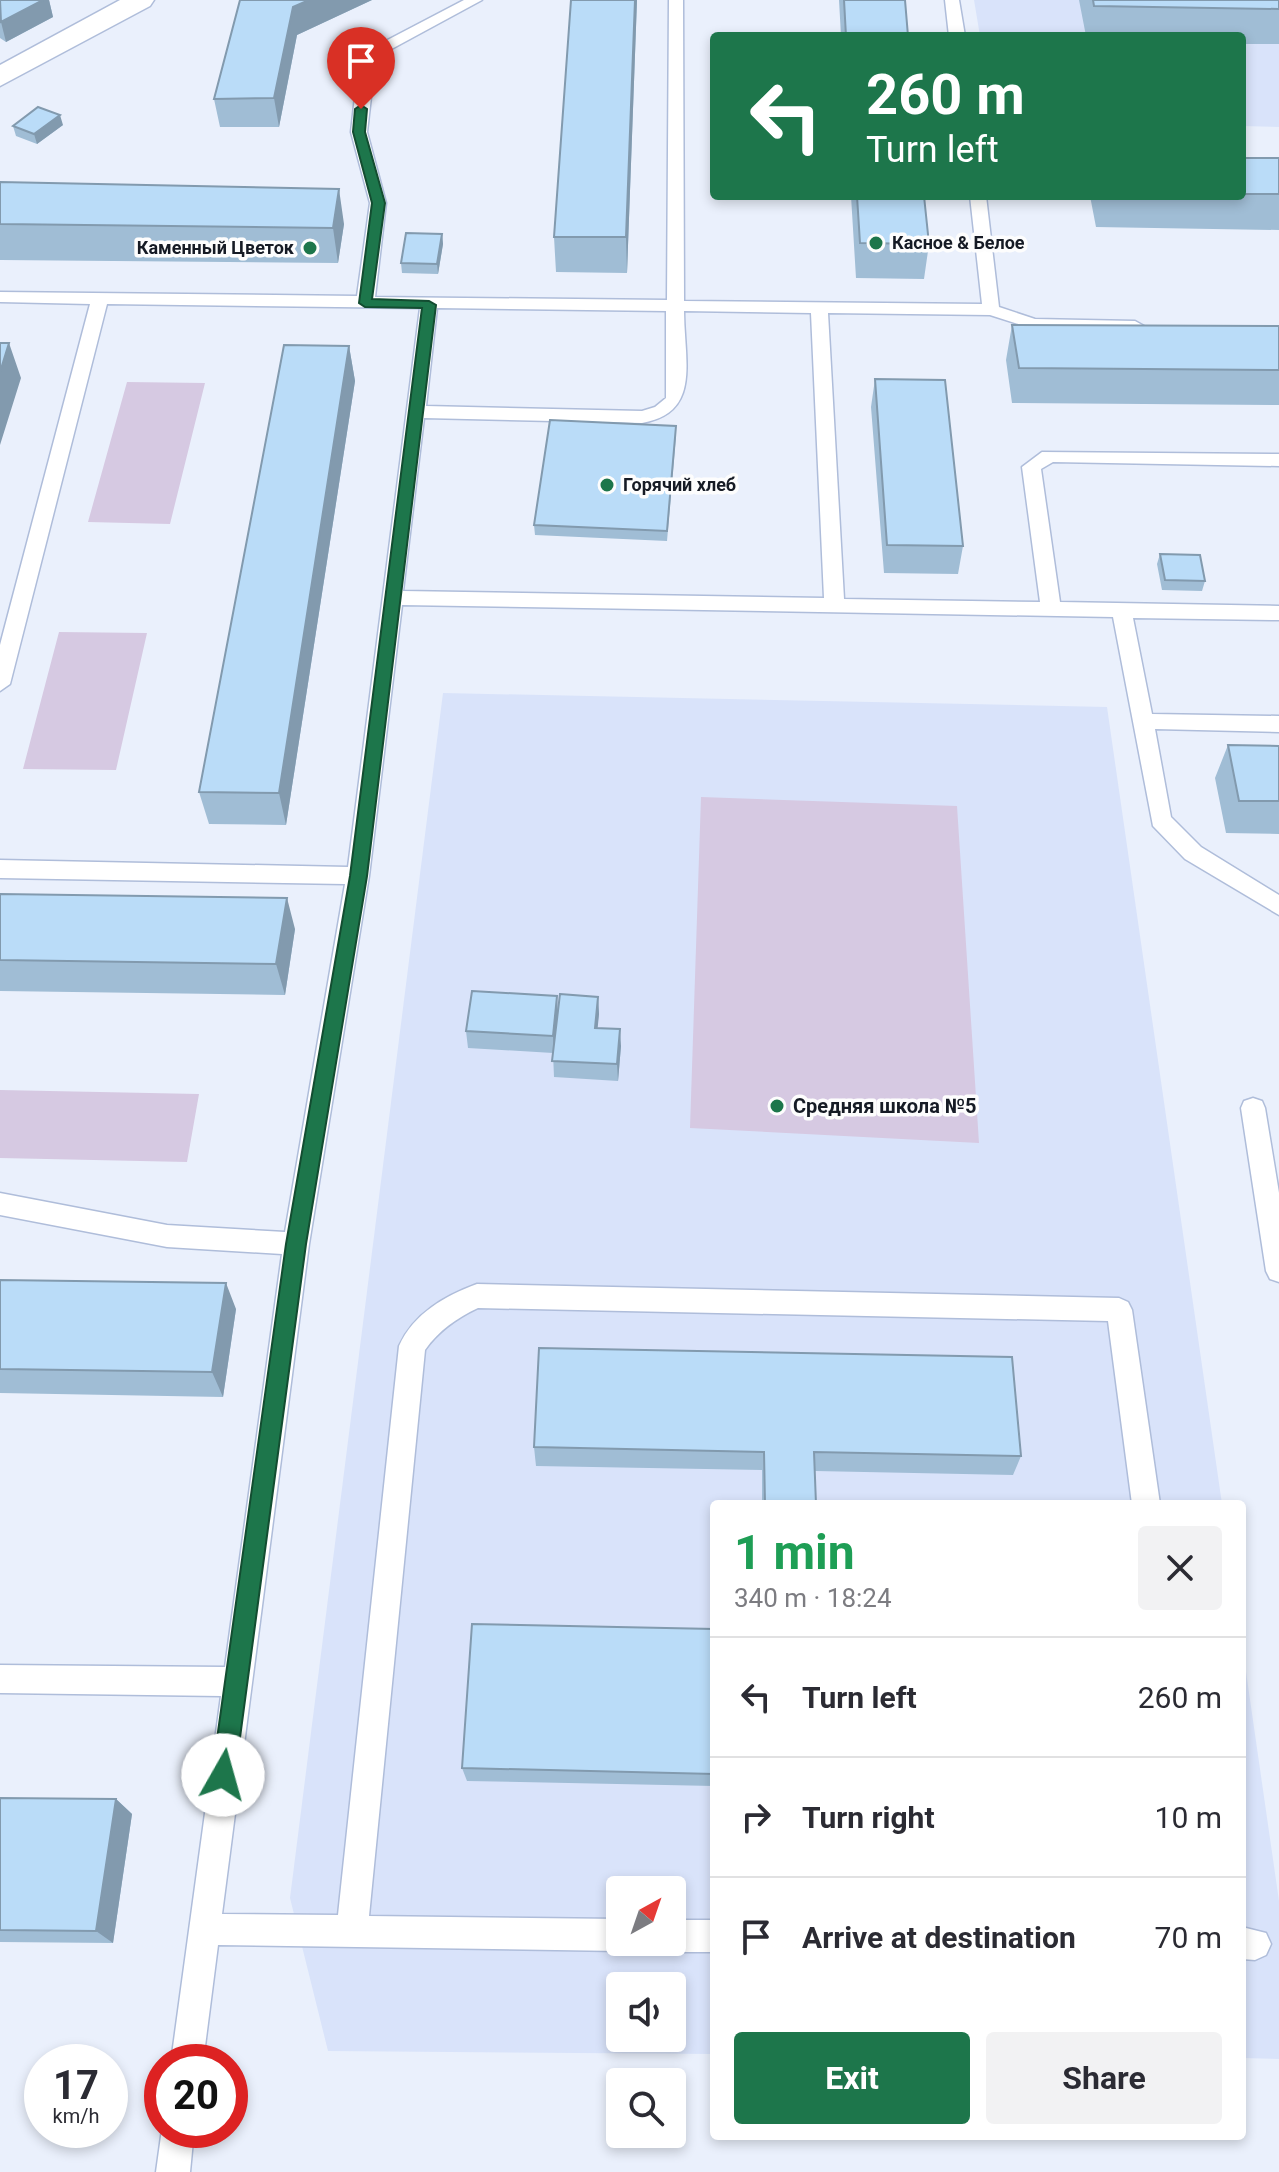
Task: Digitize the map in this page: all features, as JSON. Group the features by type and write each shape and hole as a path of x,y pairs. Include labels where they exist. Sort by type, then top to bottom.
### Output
{"street":[{"path":"0,77 140,0"}],"lane":[{"path":"365,303 378,203 359,132 367,61 381,49 475,0"},
{"path":"416,412 657,415 670,407 675,398 676,0"},
{"path":"952,0 956,32"},
{"path":"978,200 991,310"},
{"path":"0,297 991,310 1034,324 1156,326"},
{"path":"0,684 100,298"},
{"path":"189,2044 235,1682 296,1244 358,876 429,305"},
{"path":"819,307 834,606"},
{"path":"1051,610 1031,467 1049,456 1279,460"},
{"path":"393,598 1279,613"},
{"path":"1122,611 1161,820 1193,853 1279,906"},
{"path":"1142,721 1279,724"},
{"path":"0,869 358,876"},
{"path":"1253,1108 1279,1271"},
{"path":"0,1204 167,1236 296,1244"},
{"path":"352,1931 412,1346 426,1325 448,1308 477,1296 1119,1310 1145,1500"},
{"path":"0,1679 235,1682"},
{"path":"203,1929 606,1935"},
{"path":"686,1936 710,1936"},
{"path":"173,2172 176,2148"}],"shaded area":[{"path":"974,0 1279,0 1279,127 1246,126 1246,32 979,32"},
{"path":"127,382 205,383 170,524 88,522"},
{"path":"59,632 147,633 116,770 23,769"},
{"name":"Средняя школа №5","path":"443,693 1107,707 1221,1500 710,1500 710,2054 328,2051 290,1898"},
{"path":"701,797 957,806 979,1143 690,1128"},
{"path":"0,1090 199,1094 187,1162 0,1158"},
{"path":"1246,1672 1279,1901 1279,2059 1246,2058"}],"building":[{"path":"0,0 43,0 1,22"},
{"path":"240,0 309,0 293,7 274,98 214,99"},
{"path":"571,0 635,0 626,237 554,237"},
{"path":"844,0 905,0 908,32 846,32"},
{"path":"1093,0 1279,0 1279,9 1094,6"},
{"path":"38,107 60,115 34,134 13,126"},
{"path":"1246,158 1279,158 1279,194 1246,194"},
{"path":"0,182 339,189 333,228 0,224"},
{"path":"857,200 924,200 929,244 860,243"},
{"path":"406,233 442,234 437,264 401,263"},
{"path":"1012,325 1279,326 1279,370 1019,368"},
{"path":"0,343 9,343 0,372"},
{"path":"284,345 349,346 279,793 199,792"},
{"path":"875,379 945,380 963,546 887,545"},
{"name":"Горячий хлеб","path":"550,420 676,426 667,531 534,525"},
{"path":"1160,554 1200,555 1205,581 1165,580"},
{"path":"1228,745 1279,746 1279,801 1239,801"},
{"path":"0,894 287,898 276,964 0,960"},
{"path":"472,991 557,996 553,1036 466,1031"},
{"path":"560,994 598,997 595,1028 620,1029 617,1064 552,1061"},
{"path":"0,1280 226,1283 212,1372 0,1369"},
{"path":"539,1348 1012,1357 1021,1456 814,1452 816,1500 765,1500 764,1452 534,1447"},
{"path":"472,1624 710,1629 710,1774 462,1768"},
{"path":"0,1798 116,1799 96,1931 0,1930"}],"place":[{"name":"Касное & Белое","path":"876,243"},
{"name":"Каменный Цветок","path":"310,248"},
{"name":"Горячий хлеб","path":"607,485"},
{"name":"Средняя школа №5","path":"777,1106"}],"route":[{"path":"223,1775 296,1244 358,876 429,305 365,303 378,203 359,132 361,109"}]}
